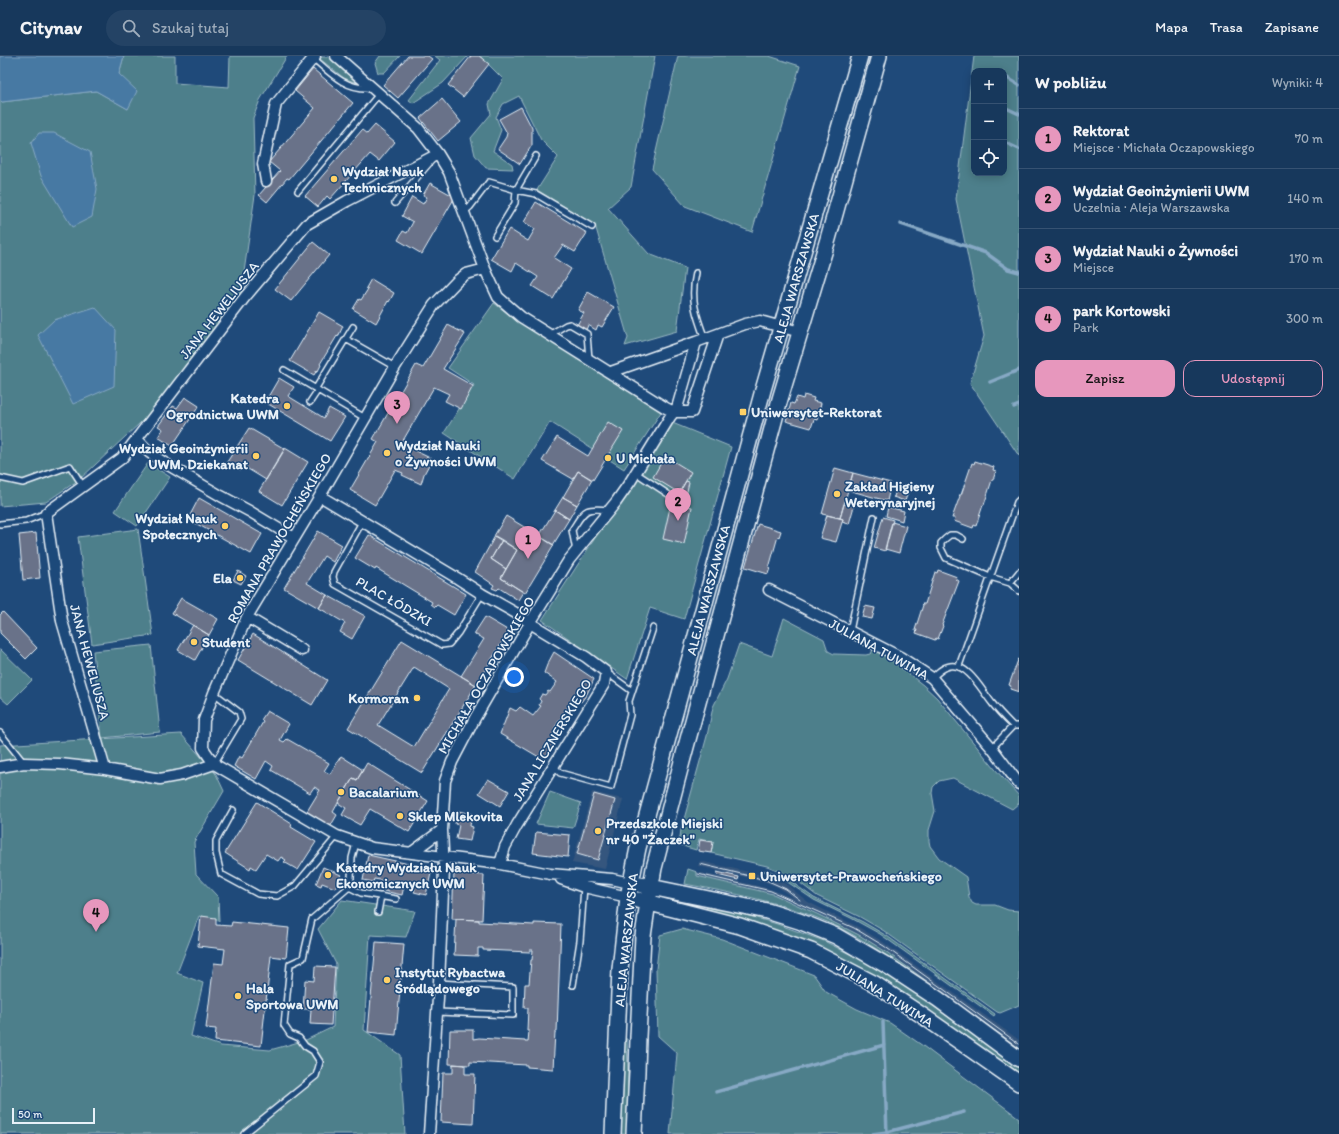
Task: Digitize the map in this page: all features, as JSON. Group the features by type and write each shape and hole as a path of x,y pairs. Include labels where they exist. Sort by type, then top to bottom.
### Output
{"main road":[{"name":"ALEJA WARSZAWSKA","path":"613,1134 620,969 629,890 638,848 763,390 860,56"},
{"name":"ALEJA WARSZAWSKA","path":"634,1134 640,993 645,920 654,868 780,399 828,239 879,56"},
{"path":"654,868 674,891"},
{"name":"JULIANA TUWIMA","path":"629,890 649,895 671,908 740,926 811,951 875,984 1019,1083"},
{"name":"JULIANA TUWIMA","path":"649,895 674,891 767,911 836,936 866,953 938,999 1019,1059"},
{"path":"645,920 671,908"}],"street":[{"path":"336,56 418,128 438,154 449,172 485,269 498,297 521,317 674,412 692,412 718,334"},
{"path":"266,181 264,164 276,104 314,57"},
{"name":"JANA HEWELIUSZA","path":"105,769 62,621 46,513 122,458 246,297 308,224 347,201 438,154"},
{"name":"ROMANA PRAWOCHEŃSKIEGO","path":"485,269 466,274 442,295 434,305 395,367 247,617 204,720 202,748 214,764 337,836 356,843 372,848 500,864 550,874 612,880 629,890"},
{"path":"611,372 718,334 760,321 800,332"},
{"path":"674,412 677,408 701,340"},
{"name":"MICHAŁA OCZAPOWSKIEGO","path":"429,1134 439,983 444,858 442,830 445,781 452,762 492,686 569,560 636,473 674,412"},
{"path":"137,439 150,453 163,462 294,538"},
{"name":"JANA LICZNERSKIEGO","path":"320,496 521,616 530,623 586,656 606,672 604,684 511,836 500,864"},
{"name":"JULIANA TUWIMA","path":"769,590 900,657 932,678 992,748 1019,784"},
{"path":"247,617 302,650"},
{"path":"0,767 24,763 60,764 105,769 160,779 182,775 214,764"},
{"path":"411,853 442,830"},
{"name":"ROMANA PRAWOCHEŃSKIEGO","path":"550,874 584,887 629,890"}],"lane":[{"path":"298,191 376,91 362,89 340,81 314,57"},
{"path":"395,203 438,154"},
{"path":"495,236 515,203 516,190 536,156"},
{"path":"464,212 470,207 489,182 536,194 592,227"},
{"path":"696,273 693,292 701,340"},
{"path":"549,335 570,324 586,334 590,360"},
{"path":"310,402 353,327"},
{"path":"346,339 395,367"},
{"path":"284,370 365,418"},
{"path":"0,478 23,483 70,466 82,486"},
{"path":"636,473 668,494"},
{"path":"959,666 1017,502 1019,500"},
{"path":"576,551 572,530 584,512 594,508 609,510"},
{"name":"JANA HEWELIUSZA","path":"0,524 26,521 46,513"},
{"path":"850,631 874,517"},
{"name":"PLAC ŁÓDZKI","path":"362,522 334,572 333,577 335,584 442,645 449,644 458,633 482,594"},
{"path":"963,539 956,535 950,535 945,538 941,543 941,548 946,558 990,577 1010,583 1019,591"},
{"path":"1010,583 1019,572"},
{"path":"554,766 560,774 611,787 630,715 629,701 652,628"},
{"path":"932,678 941,670 949,666 959,666 977,681 992,705 1016,726 992,748"},
{"path":"606,672 632,691"},
{"path":"214,693 239,712 241,719 214,764"},
{"path":"0,733 24,763"},
{"path":"233,810 216,841 216,853 220,874 258,894 278,896 295,886 337,836"},
{"path":"244,1134 316,1076 320,1062 318,1058 299,1038 290,1034 284,1026 290,964 302,958 312,918 349,887 352,858 356,843"},
{"path":"349,887 361,893 396,899"},
{"path":"573,985 580,941 584,887"},
{"path":"378,912 381,896"},
{"path":"437,1012 513,1015 513,987 439,983"}],"shaded area":[{"path":"0,56 124,56 119,74 137,91 128,109 96,91 2,102 0,100"},
{"path":"39,133 54,133 90,152 97,189 92,217 72,227 41,176 31,143"},
{"path":"95,307 116,330 114,386 73,404 38,335 54,320"},
{"name":"Przedszkole Miejski nr 40 \"Żaczek\"","path":"592,792 623,799 605,869 572,863"},
{"path":"700,861 766,876 786,884 808,902 860,928 883,942 1019,1040 1019,1048 888,953 859,935 817,913 774,894 696,876 697,872 767,888 793,898 778,887 766,882 698,866"}],"green space":[{"path":"124,56 175,56 175,83 229,87 230,56 287,56 260,100 253,118 255,195 241,293 184,367 167,396 80,479 46,502 0,506 0,100 2,102 96,91 128,109 119,74"},
{"path":"380,56 400,56 384,73 378,73 375,63"},
{"path":"435,56 468,56 443,83 413,103 409,100 440,60"},
{"path":"480,56 655,56 631,187 608,208 649,254 685,268 677,331 625,346 628,338 595,225 537,190 558,157 541,140 519,96 503,104 496,117 501,130 493,151 512,164 513,169 486,168 475,155 471,138 491,114 489,104 503,79"},
{"path":"678,56 769,56 800,66 752,232 685,206 652,169"},
{"path":"974,56 1019,56 1019,456 970,383 984,336 956,199 971,80 971,176 1007,176 1007,68 972,68"},
{"path":"322,57 328,57 357,83 344,78 320,59"},
{"path":"494,303 516,320 661,412 624,469 550,422 515,479 444,433 474,385 448,368"},
{"path":"670,422 731,447 684,619 650,608 627,679 542,620"},
{"path":"148,463 170,477 137,526 115,511"},
{"path":"138,529 153,635 92,644 78,537"},
{"path":"784,618 824,639 828,651 834,654 866,655 870,654 875,648 923,685 937,698 1019,796 1019,803 1012,809 953,778 939,781 933,787 932,793 935,811 929,830 929,841 930,846 939,858 966,877 969,897 972,903 976,905 995,905 1008,910 1019,911 1019,1005 1000,1013 997,1012 884,931 860,917 817,896 795,879 777,870 767,866 711,853 713,842 699,839 696,850 679,844 681,830 707,736 713,707 727,679 739,644 772,656"},
{"path":"151,645 160,732 102,738 93,651"},
{"path":"0,649 32,680 8,704 0,697"},
{"path":"181,734 216,774 224,791 194,842 196,874 218,897 219,921 199,916 177,973 203,983 191,1036 221,1046 270,1050 306,1040 333,1027 336,964 318,929 342,900 415,911 406,937 370,935 364,1030 400,1055 405,1134 0,1134 0,745"},
{"path":"550,792 581,803 573,828 536,824"},
{"path":"688,869 697,872 697,876 773,894 859,935 888,953 1019,1048 1019,1051 926,983 877,949 851,934 825,921 791,908 685,884"},
{"path":"767,870 786,878 814,898 863,922 887,936 995,1014 994,1016 880,934 814,900 783,879 764,871"},
{"path":"707,907 739,913 777,924 824,941 885,972 1019,1067 1019,1076 773,930 706,909"},
{"path":"682,929 722,939 814,975 826,992 857,1009 890,1023 1019,1118 1019,1134 670,1134 677,1053 658,1036 656,969 660,935"},
{"path":"624,1039 627,1039 628,1070 627,1134 620,1134"}],"building":[{"path":"408,56 428,56 432,59 398,98 383,85"},
{"path":"471,56 479,56 489,64 463,97 448,85"},
{"path":"313,69 353,103 289,179 287,178 267,202 259,195 280,171 269,162 315,108 295,91"},
{"path":"442,99 461,122 438,141 420,118"},
{"path":"521,107 532,128 532,145 520,164 498,149 507,133 499,119"},
{"name":"Wydział Nauk Technicznych","path":"375,125 395,142 379,161 370,154 330,199 327,196 318,207 305,196 362,130 367,134"},
{"path":"430,183 455,197 422,254 398,240 403,231 407,233 413,222 402,216 412,197 423,204 427,197 423,195"},
{"path":"536,202 587,233 575,252 563,245 554,258 571,269 553,299 532,286 538,277 516,263 512,271 491,259 509,229 528,241 535,229 524,222"},
{"path":"313,242 329,255 291,301 275,289"},
{"path":"371,279 394,293 376,323 353,309 368,289 366,288"},
{"path":"588,292 614,307 602,327 598,325 596,330 588,325 586,330 577,325 584,313 578,310"},
{"path":"319,312 343,326 338,337 337,336 320,364 321,365 318,371 317,370 314,375 290,361"},
{"path":"448,325 465,334 443,369 473,386 461,409 445,401 449,394 434,387 401,444 432,459 424,474 421,484 395,470 375,505 350,490 378,442 373,439 416,365 423,368"},
{"path":"279,378 294,387 288,396 324,418 329,408 345,417 330,441 265,402"},
{"path":"804,395 814,398 813,401 821,403 817,420 814,419 811,428 786,421 791,403 794,404 797,397 803,399"},
{"path":"185,397 199,406 172,446 158,437 163,429 158,426 173,406 177,408"},
{"path":"608,422 623,431 593,480 578,471 573,479 542,461 557,437 588,456"},
{"name":"Wydział Geoinżynierii UWM, Dziekanat","path":"249,428 285,449 266,480 243,466 241,470 227,462"},
{"name":"Wydział Geoinżynierii UWM, Dziekanat","path":"285,448 308,462 282,505 259,491"},
{"path":"665,456 691,472 679,493 653,477"},
{"path":"975,461 994,467 993,470 996,471 976,526 974,525 973,528 954,521 955,518 952,518 960,496 959,495 961,495 972,463 974,464"},
{"name":"Zakład Higieny Weterynaryjnej","path":"835,468 853,473 840,518 822,514"},
{"path":"578,471 592,480 577,505 563,497"},
{"path":"853,473 891,483 887,501 848,490"},
{"path":"686,481 689,482 684,505 673,503 676,490 679,493"},
{"path":"894,485 909,489 905,501 893,497 897,486"},
{"path":"563,497 577,505 569,519 555,510"},
{"name":"Wydział Nauk Społecznych","path":"199,498 262,534 251,554 188,519"},
{"path":"671,503 692,507 684,544 663,539"},
{"path":"844,504 854,506 849,524 842,522 843,519 840,518"},
{"path":"888,507 904,511 902,521 886,516"},
{"path":"555,510 569,519 553,545 539,536"},
{"path":"827,515 843,519 836,542 820,538"},
{"path":"506,516 554,545 525,593 501,578 517,550 494,536"},
{"path":"883,517 893,520 885,551 874,548"},
{"path":"892,522 906,526 899,553 885,549"},
{"path":"758,524 781,531 779,537 778,536 768,574 745,567"},
{"path":"318,531 342,545 333,562 324,556 307,583 327,595 319,608 284,588"},
{"path":"36,533 40,578 23,580 19,535"},
{"path":"369,535 466,594 454,615 437,605 435,607 431,604 432,602 376,568 375,570 355,558"},
{"path":"495,536 502,540 491,559 506,569 501,578 523,592 518,600 499,588 497,590 492,588 494,585 475,572"},
{"path":"502,540 517,550 506,569 491,559"},
{"path":"938,570 957,577 956,579 959,581 938,639 936,638 935,640 916,633 917,630 915,630 923,605 922,604 925,604 935,572 937,573"},
{"name":"Ela","path":"238,571 246,576 241,584 233,580"},
{"path":"327,595 365,616 352,639 340,632 345,623 319,608"},
{"name":"Student","path":"181,598 218,619 209,635 172,613"},
{"path":"865,606 875,608 872,619 862,617"},
{"path":"3,612 37,648 26,659 0,633 0,615"},
{"path":"485,617 509,631 476,685 461,676 484,639 474,634"},
{"name":"Student","path":"193,625 209,635 195,660 178,650"},
{"path":"253,634 327,680 312,705 238,660"},
{"path":"402,640 476,685 422,773 348,728","holes":["414,667 449,689 414,747 378,725"]},
{"path":"554,652 594,679 587,694 581,702 574,698 554,729 561,734 544,760 500,734 510,708 516,711 520,707 533,716 541,706 539,705 541,701 539,699 542,694 545,695 548,691 550,692 557,682 544,673"},
{"path":"1017,659 1019,660 1019,692 1010,689 1011,686 1009,685 1018,660"},
{"path":"267,711 289,724 280,740 284,742 287,739 329,763 324,771 330,774 341,756 363,770 357,780 353,778 338,803 333,812 337,815 330,827 306,813 320,790 314,787 310,793 271,770 273,766 266,761 256,779 234,766 239,756 242,758 263,722 261,720"},
{"path":"367,763 428,801 409,832 370,809 360,825 342,815 346,808 338,803 353,778 357,780"},
{"path":"488,779 509,791 500,806 479,793"},
{"path":"594,794 615,800 598,860 577,854"},
{"path":"257,802 292,824 291,827 316,842 298,870 284,862 286,860 281,857 278,861 266,854 256,869 251,866 250,869 225,853"},
{"path":"458,811 472,814 470,826 473,827 470,841 456,839 459,825 455,824"},
{"path":"536,832 570,835 568,857 533,853"},
{"path":"700,840 713,842 711,853 698,851"},
{"path":"368,855 432,869 426,895 414,892 415,889 404,886 402,895 384,891 386,881 374,879 373,882 363,880"},
{"name":"Katedry Wydziału Nauk Ekonomicznych UWM","path":"323,867 341,875 335,888 322,883 321,886 316,884"},
{"path":"717,872 739,877 738,880 717,875"},
{"path":"454,873 484,875 482,920 452,919"},
{"name":"Hala Sportowa UWM","path":"201,916 216,918 216,925 231,926 232,922 289,928 286,958 271,956 261,1046 215,1041 216,1029 206,1028 214,963 223,964 225,949 198,946"},
{"path":"456,919 479,920 479,922 534,925 534,923 561,924 557,1032 555,1032 553,1069 527,1067 527,1065 470,1062 470,1065 449,1064 450,1030 473,1030 473,1039 479,1038 528,1042 528,1008 524,1008 525,984 529,984 533,950 530,950 530,952 483,950 483,948 478,948 478,956 454,955"},
{"name":"Instytut Rybactwa Śródlądowego","path":"376,942 404,944 396,1035 368,1032"},
{"path":"315,966 335,967 331,1025 310,1024 311,1009 303,1009 305,980 314,981"},
{"path":"453,1064 465,1065 465,1074 475,1074 473,1124 441,1122 443,1073 453,1073"}],"waterway":[{"path":"1007,78 1019,85"},
{"path":"1007,108 1019,114"},
{"path":"1007,143 1019,149"},
{"path":"901,224 986,253 1008,269 1019,272"},
{"path":"990,382 1019,370"},
{"path":"1014,407 1019,405"},
{"path":"883,1022 887,1134"},
{"path":"716,1092 884,1045"},
{"path":"872,1134 887,1132 964,1112"}],"tram line":[{"path":"700,864 766,880 786,889 800,900"},
{"path":"698,874 771,891 854,928 884,946 1019,1044"}],"place":[{"name":"Wydział Nauk Technicznych","path":"334,179"},
{"name":"Katedra Ogrodnictwa UWM","path":"287,406"},
{"name":"Uniwersytet-Rektorat","path":"743,412"},
{"name":"Wydział Nauki o Żywności","path":"397,424"},
{"name":"Wydział Nauki o Żywności UWM","path":"387,453"},
{"name":"Wydział Geoinżynierii UWM, Dziekanat","path":"256,456"},
{"name":"U Michała","path":"608,458"},
{"name":"Zakład Higieny Weterynaryjnej","path":"837,494"},
{"name":"Wydział Geoinżynierii UWM","path":"678,521"},
{"name":"Wydział Nauk Społecznych","path":"225,526"},
{"name":"Rektorat","path":"528,559"},
{"name":"Ela","path":"240,578"},
{"name":"Student","path":"194,642"},
{"name":"Kormoran","path":"417,698"},
{"name":"Bacalarium","path":"341,792"},
{"name":"Sklep Mlekovita","path":"400,816"},
{"name":"Przedszkole Miejski nr 40 \"Żaczek\"","path":"598,831"},
{"name":"Katedry Wydziału Nauk Ekonomicznych UWM","path":"328,875"},
{"name":"Uniwersytet-Prawocheńskiego","path":"752,876"},
{"name":"park Kortowski","path":"96,932"},
{"name":"Instytut Rybactwa Śródlądowego","path":"387,980"},
{"name":"Hala Sportowa UWM","path":"238,996"}]}
